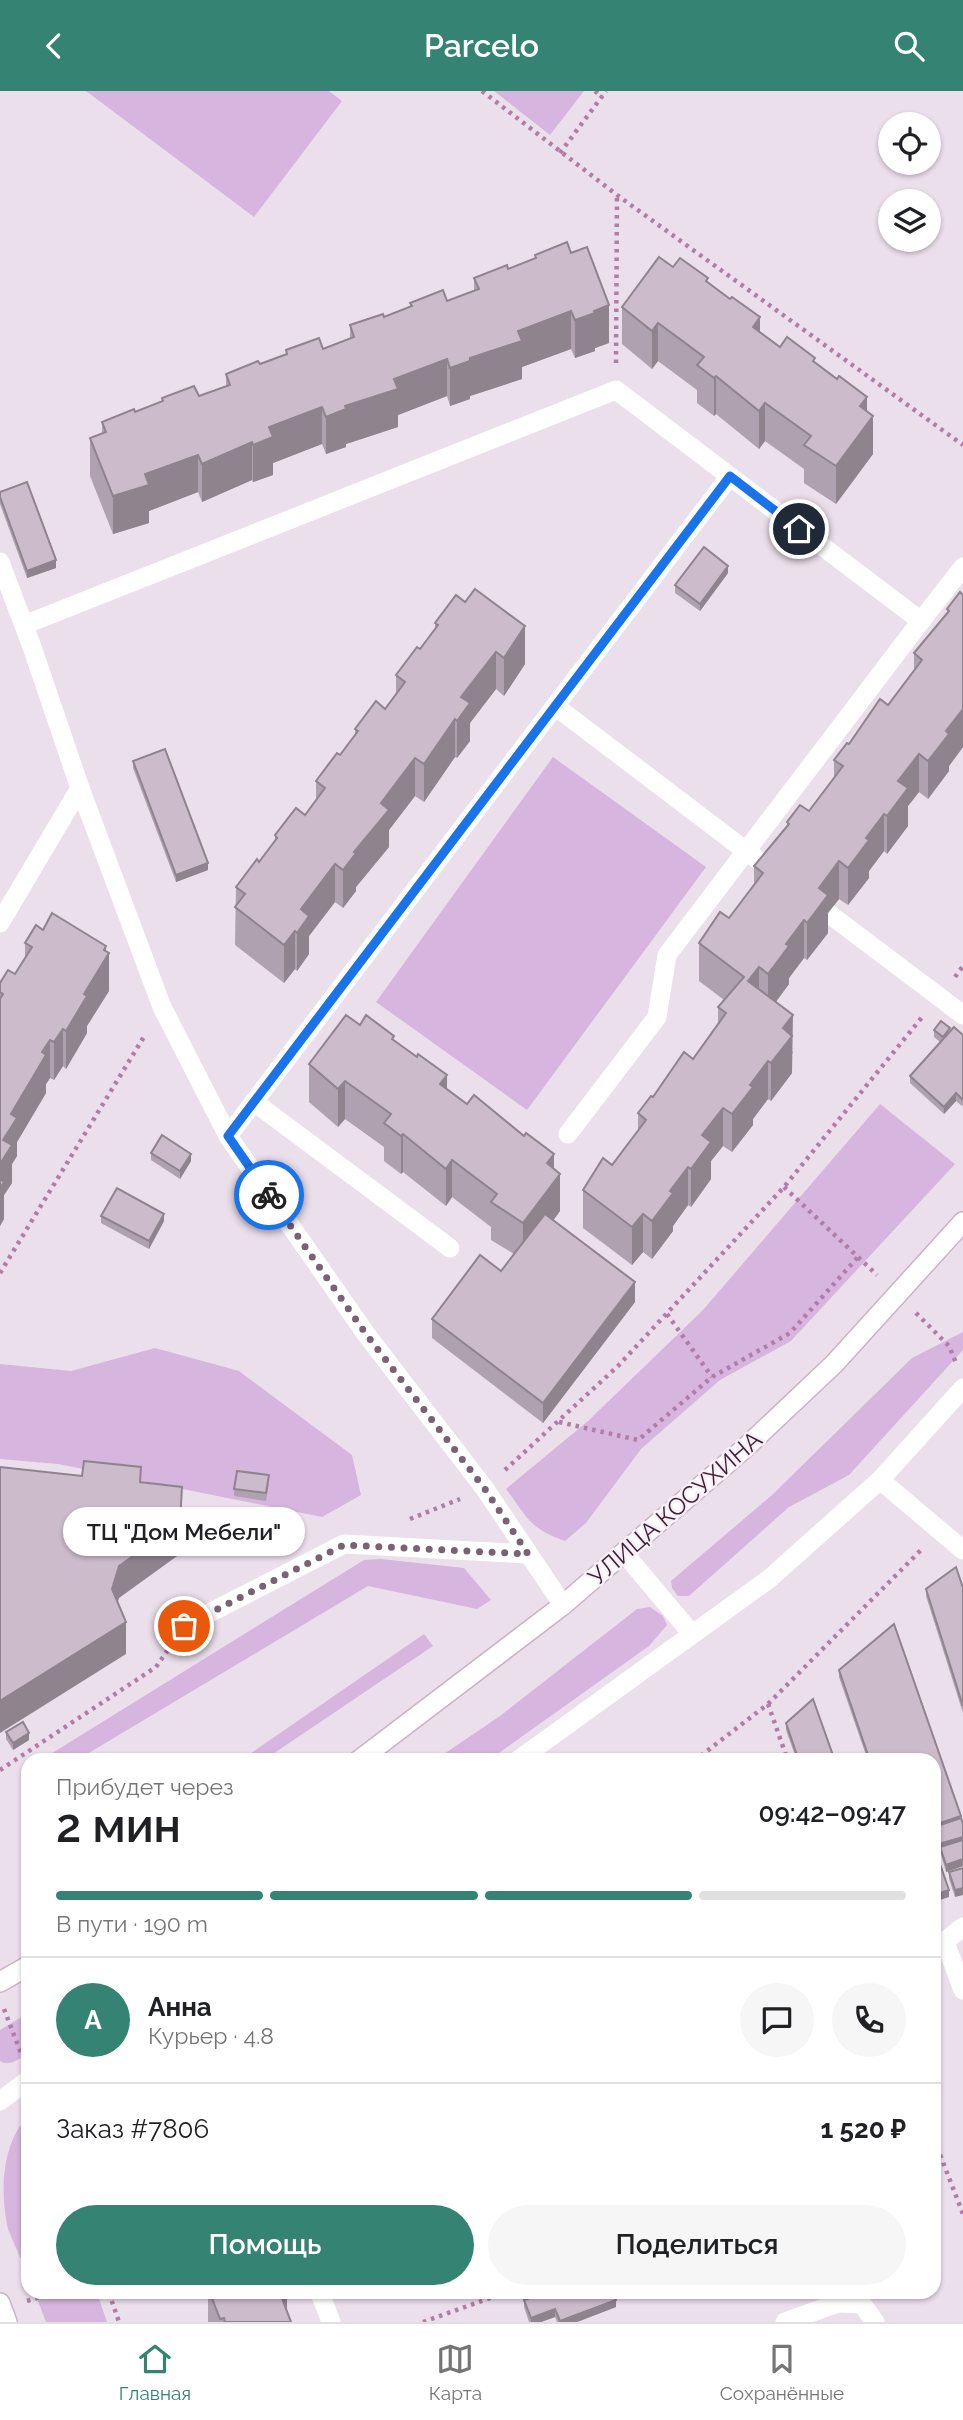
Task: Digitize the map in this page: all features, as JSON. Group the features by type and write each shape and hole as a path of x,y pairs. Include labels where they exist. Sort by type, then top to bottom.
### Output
{"main road":[{"path":"24,625 616,390 921,621"},
{"path":"228,1136 730,476"},
{"path":"0,562 80,788 162,1007 228,1136 366,1334 485,1489 563,1605"},
{"path":"568,1134 657,1017 667,955 963,567"},
{"path":"555,706 779,876"},
{"path":"0,923 80,788"},
{"path":"828,913 963,1015"},
{"path":"254,1102 450,1248"},
{"name":"УЛИЦА КОСУХИНА","path":"369,1753 563,1605 746,1448 834,1364 963,1222"},
{"path":"528,1753 769,1580 880,1480 963,1388"},
{"path":"880,1480 963,1549"},
{"path":"184,1626 344,1545 528,1554"},
{"path":"624,1553 692,1634"},
{"path":"941,1945 963,1927"},
{"path":"941,1948 963,1990"},
{"path":"0,1982 21,1970"},
{"path":"0,2101 21,2085"},
{"path":"322,2299 331,2322"},
{"path":"0,2303 7,2322"},
{"path":"785,2322 838,2303 862,2304 875,2322"}],"path":[{"path":"482,91 617,195 963,445"},
{"path":"594,91 602,97"},
{"path":"560,153 606,91"},
{"path":"616,390 617,195"},
{"path":"408,1519 485,1489 618,1366 783,1187 963,966"},
{"path":"0,1273 162,1007"},
{"path":"558,1422 638,1440 712,1377 790,1333 858,1257"},
{"path":"667,1314 712,1377"},
{"path":"704,1753 768,1704 941,1529"},
{"path":"26,1753 156,1667 184,1626"},
{"path":"768,1704 785,1753"},
{"path":"0,1770 21,1756"},
{"path":"0,2000 21,2053"},
{"path":"941,2157 963,2214"},
{"path":"111,2299 119,2322"},
{"path":"423,2322 487,2299"}],"shaded area":[{"path":"86,91 329,91 342,101 254,217"},
{"path":"494,91 584,91 550,135"},
{"path":"553,757 706,867 527,1110 376,1002"},
{"path":"880,1104 955,1164 791,1341 720,1380 641,1449 586,1523 565,1541 536,1527 506,1489 588,1421 703,1310"},
{"path":"963,1332 963,1350 849,1475 789,1507 689,1596 678,1596 671,1581 772,1495 912,1358"},
{"path":"155,1348 239,1371 352,1455 361,1495 322,1517 58,1464 0,1459 0,1364 71,1371"},
{"path":"381,1559 464,1568 491,1600 477,1609 368,1586 89,1753 52,1753 364,1560"},
{"path":"650,1607 663,1616 667,1625 649,1646 499,1753 445,1753 500,1716 637,1609"},
{"path":"424,1634 433,1646 274,1753 251,1753"},
{"path":"21,2017 21,2058 18,2060 11,2063 0,2061 0,2030"},
{"path":"21,2124 21,2259 8,2229 4,2200 5,2169 12,2141"},
{"path":"37,2299 99,2299 107,2322 46,2322"}],"building":[{"path":"567,242 571,253 587,247 609,305 575,320 571,311 518,331 522,341 470,358 470,361 450,368 447,359 394,379 398,389 345,406 346,409 326,417 322,407 269,427 273,437 253,445 252,442 202,464 198,455 145,474 149,485 113,496 90,438 106,432 102,422 134,409 135,412 194,386 199,396 230,385 226,374 258,361 260,364 287,354 286,350 319,338 323,349 354,337 350,325 383,314 384,317 443,290 447,301 479,289 474,278 507,265 508,269"},
{"path":"659,257 673,267 680,258 708,278 706,281 730,299 732,297 760,317 753,327 780,347 787,337 837,379 839,376 867,397 860,406 873,416 836,466 804,445 811,436 765,403 759,411 716,376 714,378 697,365 704,357 658,323 652,331 622,307"},
{"path":"27,482 56,560 27,571 0,492"},
{"path":"704,547 728,566 700,604 675,585"},
{"path":"475,589 525,626 504,658 496,652 461,697 470,703 457,721 455,719 424,764 415,758 381,803 389,810 354,852 356,853 343,870 335,864 301,909 309,916 284,945 235,907 245,894 236,887 257,859 259,862 296,808 305,815 325,788 316,781 358,731 355,729 376,701 385,709 405,682 396,675 438,625 435,623 456,595 465,602"},
{"path":"960,592 963,595 963,709 946,731 949,734 928,761 919,754 898,781 908,788 866,838 869,840 848,868 839,861 819,888 828,895 807,923 804,920 768,974 759,967 748,981 793,1015 783,1028 792,1036 771,1063 768,1061 750,1085 753,1087 732,1114 723,1108 702,1135 711,1142 670,1191 673,1193 652,1221 643,1214 632,1227 583,1190 603,1158 612,1165 646,1120 638,1113 651,1096 653,1097 684,1052 693,1059 726,1013 718,1007 744,977 699,943 720,912 729,918 763,873 754,866 789,824 787,822 800,805 809,811 843,766 834,760 847,743 849,744 880,699 888,705 922,660 914,653 949,611 947,609"},
{"path":"165,749 208,863 176,875 133,761"},
{"path":"52,913 106,946 104,950 109,953 66,1031 63,1029 54,1042 50,1040 42,1052 46,1055 11,1114 17,1118 3,1140 12,1145 0,1164 0,999 3,994 0,992 0,983 8,970 15,974 32,947 25,943 36,925 43,930"},
{"path":"346,1015 360,1025 366,1015 394,1036 392,1039 447,1075 440,1084 467,1104 474,1095 524,1136 526,1133 554,1154 547,1163 560,1174 523,1223 491,1202 497,1194 452,1160 446,1169 403,1134 401,1136 384,1123 391,1114 345,1081 338,1089 309,1064"},
{"path":"941,1021 950,1028 943,1037 934,1030"},
{"path":"954,1027 963,1035 963,1097 962,1099 956,1093 944,1107 910,1076"},
{"path":"162,1135 191,1154 180,1171 151,1153"},
{"path":"117,1188 164,1214 149,1241 101,1216"},
{"path":"545,1214 635,1282 543,1403 432,1319 480,1255 501,1271"},
{"path":"84,1461 141,1467 140,1482 182,1487 180,1522 119,1566 112,1589 126,1622 0,1701 0,1467 82,1476"},
{"path":"237,1471 269,1475 266,1493 234,1489"},
{"path":"956,1567 963,1588 963,1706 926,1589"},
{"path":"894,1624 939,1753 867,1753 839,1670"},
{"path":"813,1699 832,1753 796,1753 786,1723"},
{"path":"23,1722 29,1733 13,1743 6,1732"},
{"path":"941,1759 961,1816 941,1823"},
{"path":"961,1818 963,1837 941,1843 941,1825"},
{"path":"963,1840 963,1859 946,1865 941,1847"},
{"path":"941,1867 949,1890 941,1893"},
{"path":"963,1868 963,1888 955,1890 949,1872"},
{"path":"212,2299 282,2299 291,2322 225,2322 224,2318 220,2319"},
{"path":"524,2300 616,2300 560,2321 555,2309 531,2318"}],"way so far":[{"path":"184,1626 344,1545 528,1554 485,1489 366,1334 269,1195"}],"place":[{"name":"ТЦ \"Дом Мебели\"","path":"184,1626"}],"route":[{"path":"269,1195 228,1136 730,476 799,529"}]}
